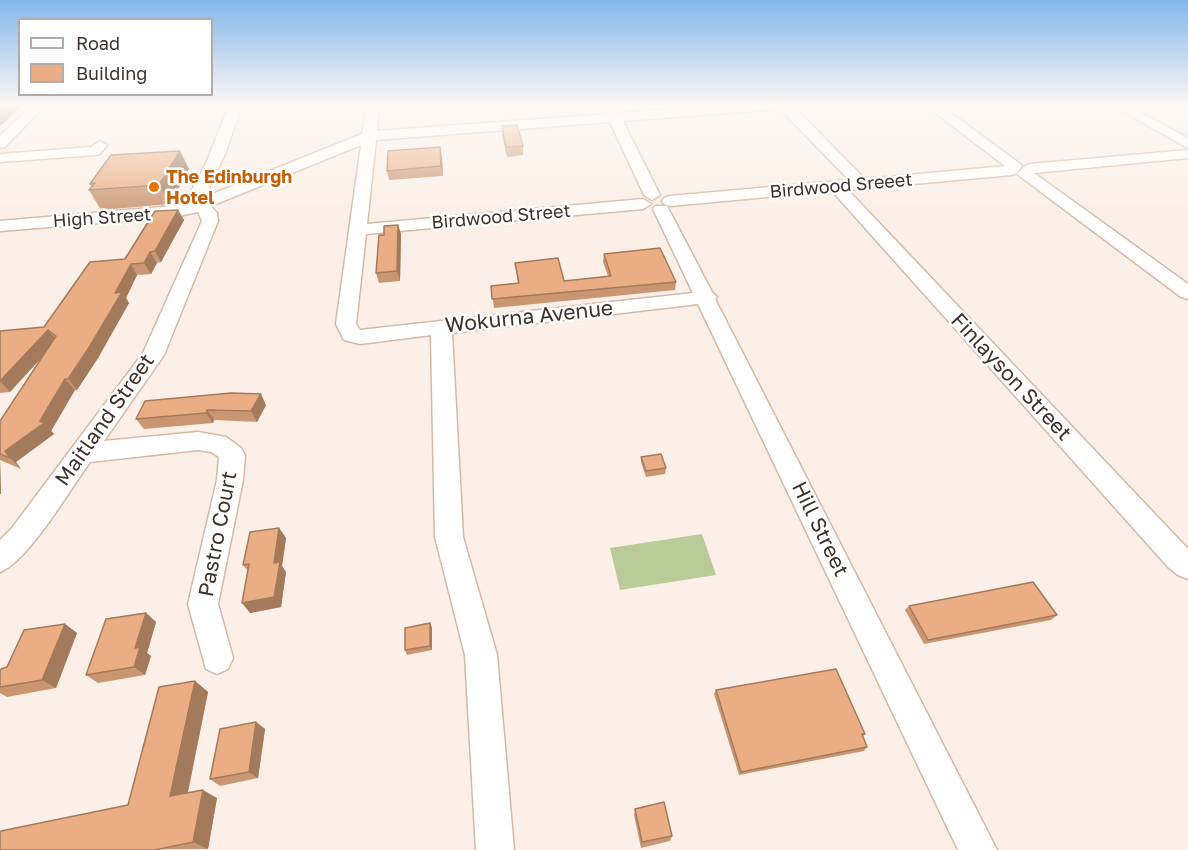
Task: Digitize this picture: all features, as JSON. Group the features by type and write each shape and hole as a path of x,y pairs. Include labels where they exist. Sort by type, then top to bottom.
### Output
{"street":[{"path":"0,158 95,151 100,145"},
{"path":"195,207 222,145"},
{"name":"High Street","path":"0,226 174,212 195,207 349,145"},
{"path":"358,230 369,145"},
{"name":"Hill Street","path":"628,145 706,297 978,850"},
{"path":"823,145 861,184"},
{"path":"986,145 1188,293"},
{"name":"Birdwood Sreeet","path":"656,202 1020,170 1185,148"},
{"name":"Finlayson Street","path":"836,186 1188,566"},
{"name":"Birdwood Street","path":"358,230 656,202"},
{"name":"Maitland Street","path":"0,560 22,537 153,355 210,221 209,213 195,207"},
{"name":"Wokurna Avenue","path":"358,230 346,324 351,335 360,336 706,297"},
{"path":"441,327 449,537 481,655 495,850"},
{"name":"Pastro Court","path":"82,453 198,441 225,446 232,455 230,480 203,604 217,658"}],"green space":[{"path":"702,534 716,575 620,590 610,548"}],"building":[{"path":"506,145 523,146 506,147"},
{"path":"440,147 441,166 387,171 388,151"},
{"path":"180,151 159,185 89,190 95,183 90,184 111,155"},
{"path":"178,210 155,251 150,252 144,263 131,264 115,293 122,292 90,346 68,379 65,379 40,421 44,423 5,451 10,458 0,454 0,421 56,336 48,330 0,381 0,331 44,327 90,262 125,259 155,211"},
{"path":"398,225 397,271 376,273 379,235 384,235 384,226"},
{"path":"660,248 676,282 492,299 491,286 519,283 515,263 558,258 564,281 611,276 604,254"},
{"path":"231,393 261,394 251,411 207,410 206,413 136,419 145,401"},
{"path":"661,454 666,468 646,471 641,457"},
{"path":"279,528 274,563 280,562 274,597 242,603 249,564 243,565 250,532"},
{"path":"1033,582 1057,615 928,640 909,606"},
{"path":"146,613 135,648 140,647 134,667 86,675 106,619"},
{"path":"430,623 430,646 405,650 405,628"},
{"path":"65,624 42,680 0,687 0,671 7,667 24,630"},
{"path":"836,669 865,734 862,734 867,747 741,772 716,690"},
{"path":"195,681 170,796 203,790 193,842 155,850 0,850 1,831 128,805 159,687"},
{"path":"256,722 249,772 210,779 220,729"},
{"path":"664,802 672,836 642,842 635,809"}],"place":[{"name":"The Edinburgh Hotel","path":"154,187"}]}
